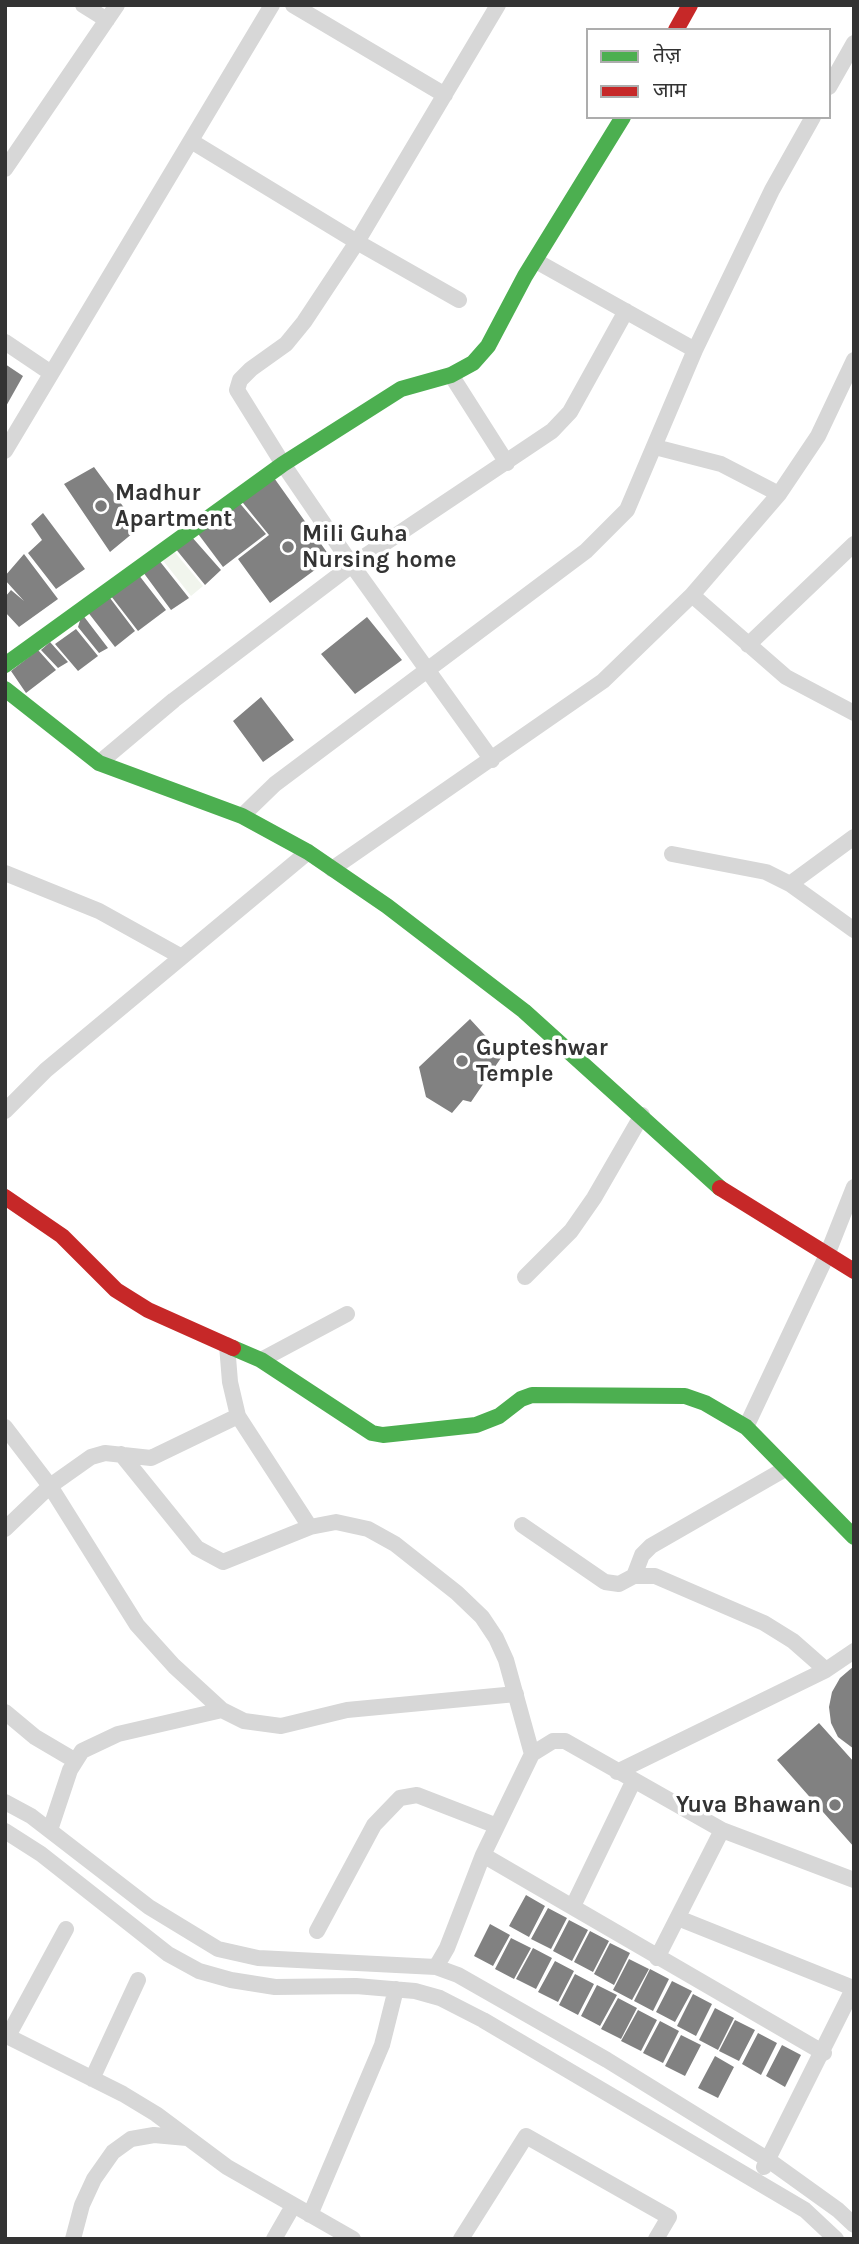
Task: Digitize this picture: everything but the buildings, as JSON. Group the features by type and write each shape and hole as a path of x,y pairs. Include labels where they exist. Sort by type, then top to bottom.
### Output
{"street":[{"path":"83,5 107,20"},
{"path":"6,166 117,5"},
{"path":"5,451 272,5"},
{"path":"293,5 445,95"},
{"path":"492,760 352,565 283,464 237,390 240,380 286,344 304,322 357,242 498,5"},
{"path":"677,28 691,5"},
{"path":"831,83 854,43"},
{"path":"5,665 283,464 401,389 451,375 473,363 488,346 622,119"},
{"path":"242,816 275,784 586,551 627,510 695,350 772,190 812,119"},
{"path":"191,141 357,242 459,300"},
{"path":"536,261 695,350"},
{"path":"99,763 174,700 352,565 552,431 570,412 626,312"},
{"path":"5,342 51,373"},
{"path":"332,869 603,681 692,595 779,494 817,436 854,360"},
{"path":"451,375 507,463"},
{"path":"655,447 721,464 779,494"},
{"path":"748,645 854,544"},
{"path":"692,595 786,677 854,713"},
{"path":"5,689 99,763 242,816 308,852 387,906 524,1011 722,1190 854,1270"},
{"path":"790,884 854,837"},
{"path":"5,1111 46,1070 308,852"},
{"path":"672,854 745,866 790,884 854,930"},
{"path":"5,873 99,911 180,956"},
{"path":"525,1277 571,1231 594,1198 642,1115"},
{"path":"746,1427 827,1255 854,1188"},
{"path":"5,1197 62,1236 116,1290 148,1310 261,1360 360,1427 383,1435 476,1425 499,1416 521,1399 532,1395 685,1396 705,1403 746,1427 854,1537"},
{"path":"261,1360 347,1314"},
{"path":"227,1345 230,1382 238,1416 310,1527"},
{"path":"8,1523 50,1486 91,1457 121,1454 151,1458 238,1416"},
{"path":"5,1427 50,1486 137,1625 174,1666 222,1710 244,1721 281,1726 347,1710 516,1694"},
{"path":"121,1454 197,1548 223,1562 310,1527 336,1522 368,1530 395,1544 457,1592 482,1617 496,1638 516,1694 532,1754"},
{"path":"634,1576 642,1555 651,1546 785,1469"},
{"path":"522,1525 612,1585 634,1576 655,1576 764,1623 793,1641 827,1670"},
{"path":"617,1772 827,1670 854,1651"},
{"path":"50,1830 74,1760 93,1744 118,1734 222,1710"},
{"path":"5,1712 35,1737 74,1760"},
{"path":"436,1967 447,1948 483,1855 532,1754 543,1745 565,1741 633,1782 722,1830 854,1880"},
{"path":"573,1906 633,1782"},
{"path":"317,1931 374,1825 400,1798 416,1795 497,1826"},
{"path":"5,1802 50,1830 149,1907 219,1949 258,1958 436,1967 458,1975 607,2060 767,2159 838,2210 854,2225"},
{"path":"657,1958 722,1830"},
{"path":"5,1831 41,1854 168,1954 199,1971 230,1980 275,1987 356,1986 396,1989 440,1998 483,2020 759,2182 805,2210 836,2239"},
{"path":"483,1855 824,2053"},
{"path":"678,1918 854,1988 824,2053 767,2159 759,2182"},
{"path":"66,1929 6,2036 156,2114 227,2167 353,2239"},
{"path":"92,2079 138,1980"},
{"path":"310,2215 382,2045 396,1989"},
{"path":"73,2239 82,2205 94,2179 113,2152 131,2139 154,2135 187,2137"},
{"path":"461,2239 526,2136 668,2217 656,2239"},
{"path":"274,2239 293,2206"}],"shaded area":[{"path":"173,550 203,586 191,596 161,558"}],"traffic: fast":[{"path":"5,665 283,464 401,389 451,375 473,363 488,346 525,276 622,119"},
{"path":"5,689 99,763 242,816 308,852 387,906 524,1011 720,1188"},
{"path":"233,1348 261,1360 372,1433 383,1435 476,1425 499,1416 521,1399 532,1395 685,1396 705,1403 746,1427 854,1537"}],"traffic: jam":[{"path":"677,28 690,5"},
{"path":"720,1188 854,1271"},
{"path":"5,1197 62,1236 116,1290 148,1310 233,1348"}],"place":[{"name":"Madhur Apartment","path":"101,506"},
{"name":"Mili Guha Nursing home","path":"288,547"},
{"name":"Gupteshwar Temple","path":"462,1061"},
{"name":"Yuva Bhawan","path":"835,1805"}]}
